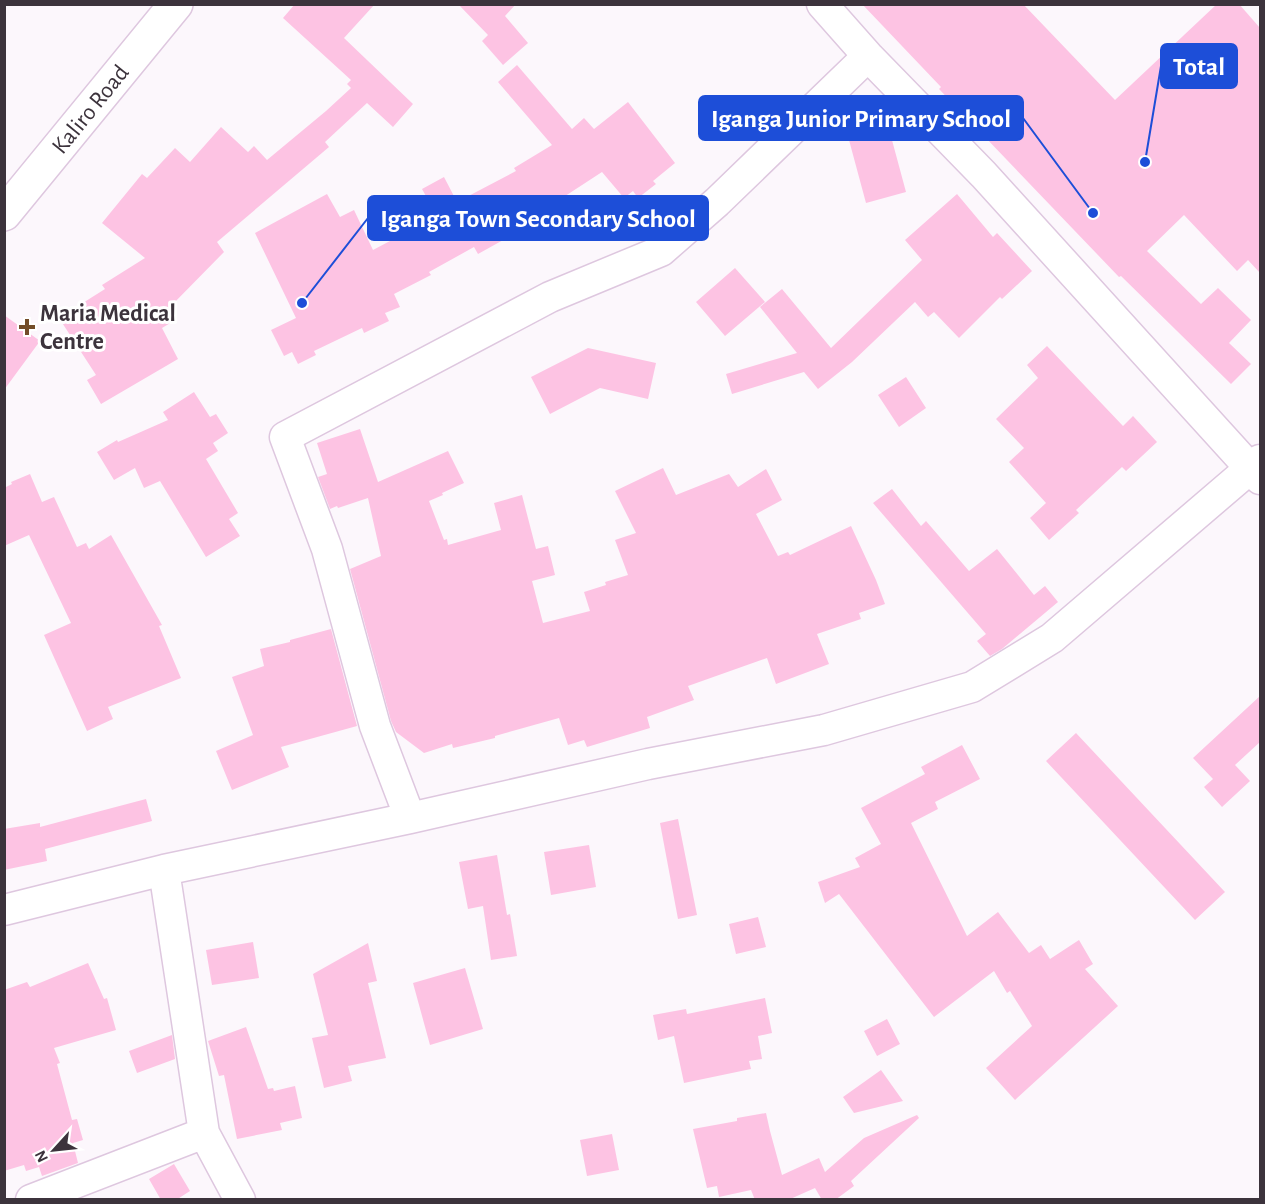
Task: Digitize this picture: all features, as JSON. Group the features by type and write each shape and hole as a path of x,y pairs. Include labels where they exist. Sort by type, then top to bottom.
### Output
{"main road":[{"name":"Kaliro Road","path":"4,214 176,4"}],"street":[{"path":"4,910 164,870 410,818 648,764 824,730 972,687 1052,638 1257,470 984,175 868,56 822,4"},
{"path":"410,818 375,726 327,549 285,437 550,297 661,251 717,202 868,56"},
{"path":"164,870 204,1132 240,1200"},
{"path":"31,1200 204,1132"}],"building":[{"path":"295,4 375,4 344,38 413,104 393,127 367,103 325,142 329,147 217,242 224,252 171,306 173,310 167,314 172,322 162,328 178,359 101,404 87,380 96,375 59,318 105,289 102,285 145,258 102,223 142,174 147,178 175,148 190,162 221,127 248,152 254,146 267,160 351,88 347,84 351,80 283,18"},
{"path":"458,4 516,4 505,16 528,43 503,65 482,41 488,35"},
{"path":"862,4 1023,4 1115,100 1217,4 1239,4 1260,28 1260,273 1248,260 1237,271 1184,215 1147,251 1201,304 1218,288 1251,320 1229,343 1251,364 1231,384 1121,276 1119,277 939,89 941,87"},
{"path":"517,65 572,129 584,118 594,129 628,102 675,163 653,181 656,184 638,198 633,191 624,198 602,172 556,202 500,230 505,239 478,254 474,247 429,272 431,275 394,294 400,307 385,313 389,321 364,333 362,328 314,351 316,355 298,364 292,352 284,356 271,330 296,318 255,233 327,194 340,217 354,210 373,250 437,216 422,189 444,177 457,202 516,171 514,168 552,145 498,82"},
{"path":"889,129 906,192 866,203 849,140"},
{"path":"957,194 993,237 997,233 1032,271 1002,299 1000,297 959,338 934,312 928,317 915,302 852,362 818,389 804,372 732,394 726,374 797,353 760,307 782,289 831,348 922,260 905,240"},
{"path":"735,268 765,302 725,336 696,302"},
{"path":"4,315 40,341 4,390"},
{"path":"1047,346 1123,426 1133,416 1157,442 1126,471 1122,467 1076,510 1079,513 1049,540 1030,518 1046,503 1009,462 1024,448 996,419 1038,378 1027,365"},
{"path":"588,348 656,363 648,399 600,388 550,414 531,377"},
{"path":"906,377 926,408 899,427 878,395"},
{"path":"194,392 210,417 216,414 228,433 213,443 218,451 206,459 238,513 229,519 240,536 206,557 160,481 144,488 135,468 114,480 97,452 117,440 118,442 168,420 163,412"},
{"path":"360,429 378,482 448,451 464,483 429,501 448,545 501,530 494,503 522,495 536,549 548,546 555,575 532,581 543,623 590,611 584,592 628,575 615,540 636,533 615,491 663,468 676,495 729,474 738,487 766,469 782,500 756,514 778,556 788,552 790,555 851,526 885,604 859,613 861,619 817,634 829,664 776,684 767,658 688,686 694,700 647,717 650,728 587,747 584,740 568,745 559,718 495,736 495,738 453,748 452,744 424,753 396,732 391,721 350,569 381,556 368,498 330,509 318,477 327,474 317,443"},
{"path":"30,474 42,502 54,497 77,547 86,543 89,549 111,535 162,625 159,626 181,678 108,707 113,719 87,731 44,635 71,623 29,535 4,546 4,488 12,484 11,482"},
{"path":"892,489 921,526 926,521 969,571 997,549 1034,595 1045,586 1058,602 1002,649 990,656 977,641 986,634 873,503"},
{"path":"331,629 357,726 281,747 289,767 232,790 216,751 253,735 232,677 264,666 260,649"},
{"path":"1260,696 1260,742 1235,765 1250,781 1222,807 1204,787 1213,779 1193,758"},
{"path":"1076,733 1225,892 1195,920 1046,761"},
{"path":"962,745 980,779 935,802 938,809 911,823 967,936 998,912 1029,953 1041,945 1050,959 1079,940 1093,964 1085,969 1118,1006 1015,1100 986,1068 1032,1026 1010,991 1007,993 994,971 934,1017 839,894 825,903 818,882 860,867 855,858 881,844 861,808 925,774 921,767"},
{"path":"146,799 152,821 45,849 47,861 4,870 4,829 40,823 40,827"},
{"path":"678,819 697,915 678,919 660,823"},
{"path":"589,845 596,887 551,895 544,852"},
{"path":"497,855 507,915 510,914 517,956 491,960 483,906 468,909 459,862"},
{"path":"758,917 766,947 736,954 729,924"},
{"path":"253,942 259,978 212,985 206,950"},
{"path":"368,943 377,981 368,983 386,1058 348,1066 352,1081 324,1088 312,1038 328,1035 313,974"},
{"path":"88,963 104,999 107,998 116,1030 54,1048 60,1063 57,1064 72,1120 77,1119 83,1140 73,1143 78,1163 42,1176 39,1167 26,1171 24,1165 4,1171 4,990 27,982 30,987"},
{"path":"465,968 483,1029 430,1045 413,983"},
{"path":"765,998 772,1033 758,1036 762,1059 749,1061 751,1069 684,1083 674,1036 658,1040 653,1015 686,1009 687,1014"},
{"path":"887,1019 900,1044 877,1056 864,1031"},
{"path":"246,1027 268,1089 273,1088 274,1091 295,1086 302,1118 280,1123 282,1130 237,1139 224,1075 219,1076 208,1041"},
{"path":"172,1035 175,1059 137,1073 129,1051"},
{"path":"881,1070 903,1101 854,1113 843,1097"},
{"path":"766,1113 782,1175 819,1158 825,1172 864,1138 917,1115 919,1118 851,1181 854,1186 835,1200 822,1200 815,1188 788,1200 755,1200 751,1190 719,1197 717,1186 707,1188 693,1129"},
{"path":"612,1134 619,1170 587,1176 580,1140"},
{"path":"174,1164 190,1191 176,1200 161,1200 149,1179"}],"place":[{"name":"Total","path":"1145,162"},
{"name":"Iganga Junior Primary School","path":"1093,213"},
{"name":"Iganga Town Secondary School","path":"302,303"},
{"name":"Maria Medical Centre","path":"27,327"}]}
